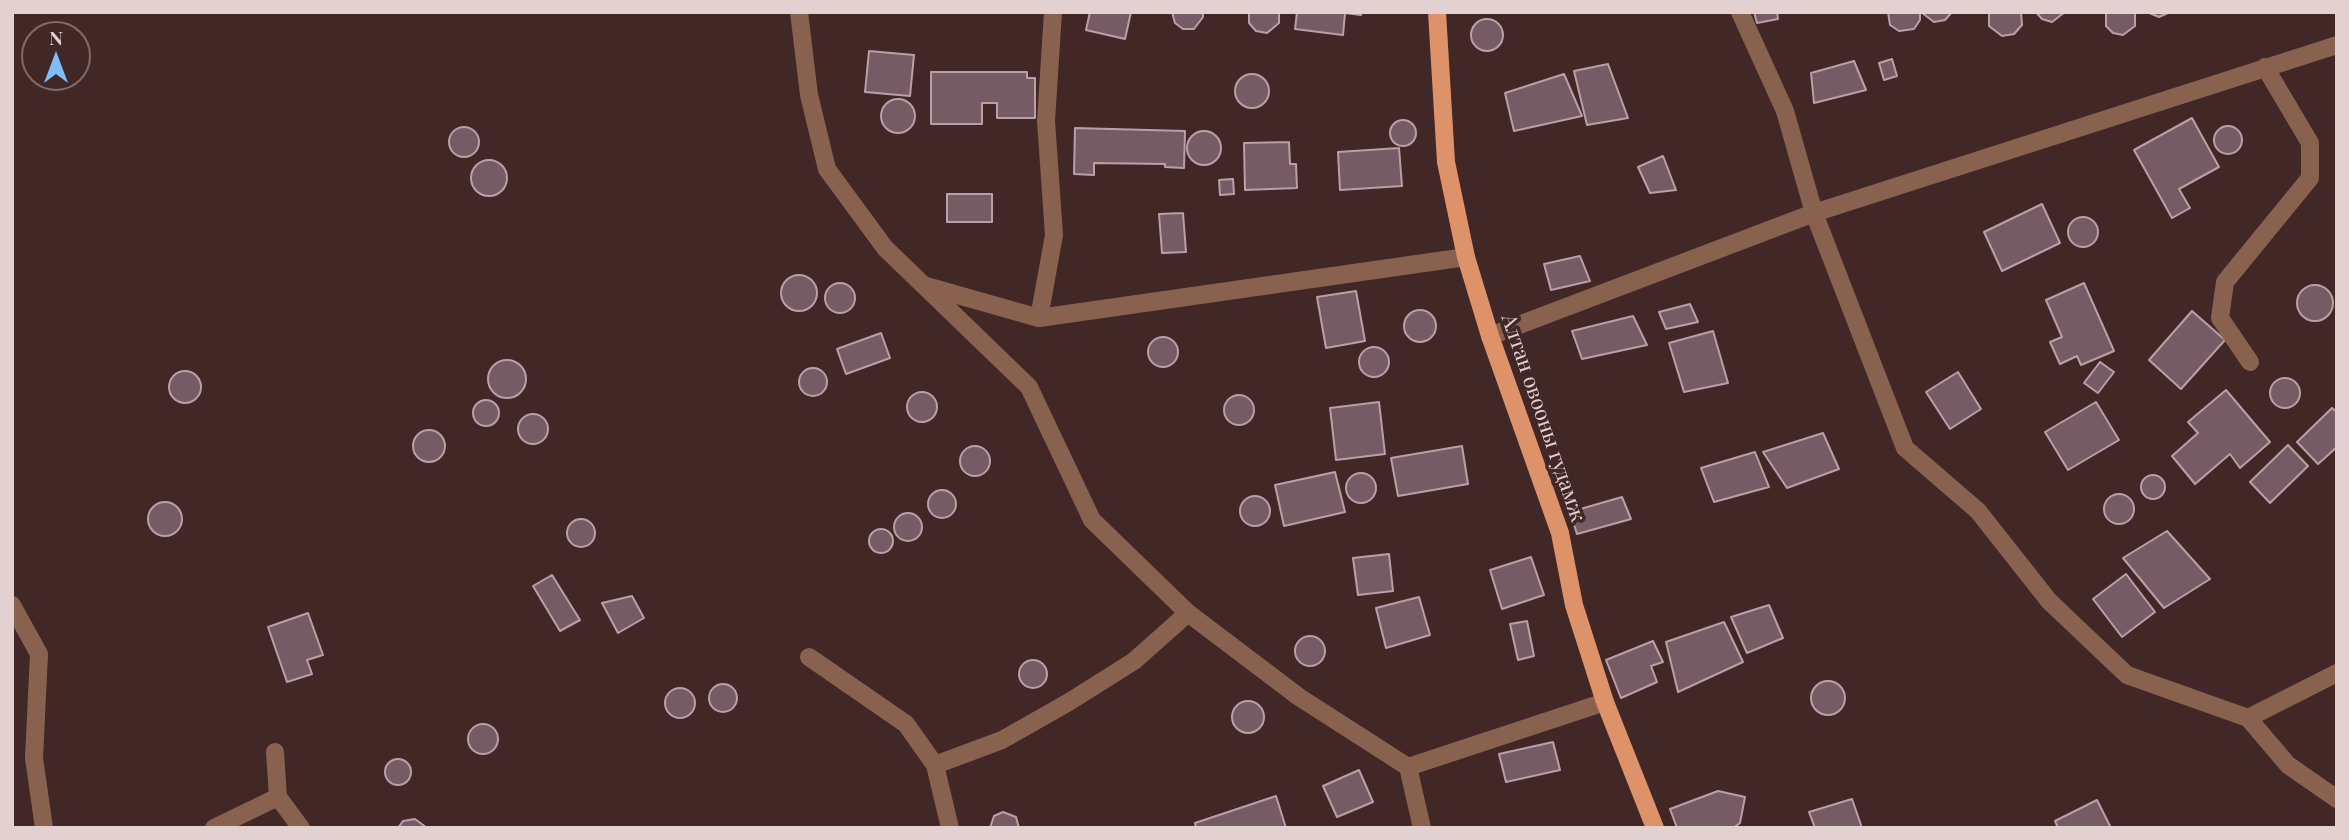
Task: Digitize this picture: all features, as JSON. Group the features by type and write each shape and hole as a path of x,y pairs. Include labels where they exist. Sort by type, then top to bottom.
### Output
{"main road":[{"name":"Алтан овооны гудамж","path":"1437,12 1446,162 1466,257 1490,336 1560,533 1574,605 1605,702 1655,828"}],"street":[{"path":"799,12 809,95 827,169 885,248 1029,387 1092,520 1188,612 1299,697 1408,767 1422,828"},
{"path":"1039,318 1054,235 1046,121 1053,12"},
{"path":"1740,12 1785,111 1814,213 1905,448 1978,511 2049,601 2127,675 2248,718 2288,765 2337,799"},
{"path":"1490,336 1814,213 2337,46"},
{"path":"2250,362 2220,318 2225,282 2310,178 2310,143 2265,67"},
{"path":"923,285 1039,318 1466,257"},
{"path":"12,605 39,654 34,758 44,828"},
{"path":"935,765 1002,740 1069,702 1134,661 1188,612"},
{"path":"809,657 906,724 935,765 950,828"},
{"path":"2248,718 2337,673"},
{"path":"1408,767 1605,702"},
{"path":"275,752 278,797 301,828"},
{"path":"214,828 278,797"}],"building":[{"path":"1090,12 1131,12 1125,39 1086,30"},
{"path":"1172,12 1203,12 1203,17 1194,29 1183,29 1175,23"},
{"path":"1249,12 1279,12 1279,23 1267,33 1256,31 1249,23"},
{"path":"1297,12 1361,12 1361,15 1345,13 1343,35 1295,29"},
{"path":"1754,12 1777,12 1778,19 1757,23"},
{"path":"1888,12 1920,12 1920,20 1914,29 1899,31 1890,25"},
{"path":"1921,12 1952,12 1945,20 1934,22"},
{"path":"1989,12 2021,12 2022,25 2014,34 2002,36 1989,26"},
{"path":"2036,12 2065,12 2052,22 2042,19"},
{"path":"2106,12 2135,12 2135,26 2123,35 2113,33 2106,26"},
{"path":"2147,12 2170,12 2159,17"},
{"path":"1487,19 1499,23 1503,35 1499,47 1487,51 1475,47 1471,35 1475,23"},
{"path":"869,51 914,55 910,96 865,92"},
{"path":"1892,59 1897,76 1884,80 1879,63"},
{"path":"1854,61 1866,90 1814,103 1811,73"},
{"path":"1608,64 1628,118 1587,125 1574,71"},
{"path":"931,72 1027,72 1027,78 1035,78 1035,118 997,118 997,103 982,103 982,124 931,124"},
{"path":"1252,74 1264,79 1269,91 1264,103 1252,108 1240,103 1235,91 1240,79"},
{"path":"1564,74 1582,116 1514,131 1505,93"},
{"path":"898,99 910,104 915,116 910,128 898,133 886,128 881,116 886,104"},
{"path":"2192,118 2219,167 2179,189 2190,208 2172,218 2134,150"},
{"path":"1403,120 1412,124 1416,133 1412,142 1403,146 1394,142 1390,133 1394,124"},
{"path":"2228,126 2238,130 2242,140 2238,150 2228,154 2218,150 2214,140 2218,130"},
{"path":"464,127 475,131 479,142 475,153 464,157 453,153 449,142 453,131"},
{"path":"1075,128 1185,131 1184,168 1165,167 1165,164 1094,163 1094,175 1074,174"},
{"path":"1204,131 1216,136 1221,148 1216,160 1204,165 1192,160 1187,148 1192,136"},
{"path":"1289,142 1290,164 1296,164 1297,188 1245,190 1244,143"},
{"path":"1399,148 1402,186 1340,190 1338,152"},
{"path":"1663,156 1676,190 1650,193 1638,167"},
{"path":"489,160 502,165 507,178 502,191 489,196 476,191 471,178 476,165"},
{"path":"1233,179 1234,194 1220,195 1219,180"},
{"path":"947,194 992,194 992,222 947,222"},
{"path":"2042,204 2060,243 2002,271 1984,232"},
{"path":"1183,213 1186,252 1162,253 1159,214"},
{"path":"2083,217 2094,221 2098,232 2094,243 2083,247 2072,243 2068,232 2072,221"},
{"path":"1580,256 1590,281 1551,290 1544,264"},
{"path":"799,275 812,280 817,293 812,306 799,311 786,306 781,293 786,280"},
{"path":"840,283 851,287 855,298 851,309 840,313 829,309 825,298 829,287"},
{"path":"2084,283 2114,351 2081,365 2077,356 2060,364 2050,342 2062,337 2046,300"},
{"path":"2315,285 2327,291 2333,303 2327,315 2315,321 2303,315 2297,303 2303,291"},
{"path":"1356,291 1365,341 1326,348 1317,297"},
{"path":"1690,304 1698,322 1666,329 1659,312"},
{"path":"1420,310 1431,315 1436,326 1431,337 1420,342 1409,337 1404,326 1409,315"},
{"path":"2192,311 2225,340 2181,389 2149,360"},
{"path":"1633,316 1647,345 1582,359 1572,331"},
{"path":"1713,331 1728,383 1684,392 1669,343"},
{"path":"881,333 890,358 846,374 837,349"},
{"path":"1163,337 1174,341 1178,352 1174,363 1163,367 1152,363 1148,352 1152,341"},
{"path":"1374,347 1380,348 1388,356 1388,368 1380,376 1374,377 1368,376 1360,368 1359,362 1360,356 1368,348"},
{"path":"507,360 520,366 526,379 520,392 507,398 494,392 488,379 494,366"},
{"path":"2100,362 2114,372 2098,393 2084,383"},
{"path":"813,368 823,372 827,382 823,392 813,396 803,392 799,382 803,372"},
{"path":"185,371 197,375 201,387 197,399 185,403 173,399 169,387 173,375"},
{"path":"1958,372 1981,409 1950,429 1926,392"},
{"path":"2285,378 2296,382 2300,393 2296,404 2285,408 2274,404 2270,393 2274,382"},
{"path":"2226,390 2270,442 2240,468 2230,454 2195,484 2172,456 2198,433 2188,422"},
{"path":"922,392 933,396 937,407 933,418 922,422 911,418 907,407 911,396"},
{"path":"1239,395 1250,399 1254,410 1250,421 1239,425 1228,421 1224,410 1228,399"},
{"path":"486,400 495,404 499,413 495,422 486,426 477,422 473,413 477,404"},
{"path":"1379,402 1385,454 1336,460 1330,408"},
{"path":"2096,402 2119,440 2068,470 2045,432"},
{"path":"2332,408 2337,412 2337,447 2318,464 2297,442"},
{"path":"533,414 543,419 548,429 543,439 533,444 523,439 518,429 523,419"},
{"path":"429,430 440,435 445,446 440,457 429,462 418,457 413,446 418,435"},
{"path":"1823,433 1839,469 1787,488 1763,452"},
{"path":"2288,445 2308,466 2270,503 2250,482"},
{"path":"975,446 986,450 990,461 986,472 975,476 964,472 960,461 964,450"},
{"path":"1462,446 1468,484 1398,496 1391,458"},
{"path":"1755,452 1769,487 1714,502 1701,468"},
{"path":"1335,472 1345,512 1284,526 1275,485"},
{"path":"1361,473 1372,477 1376,488 1372,499 1361,503 1350,499 1346,488 1350,477"},
{"path":"2153,475 2162,478 2165,487 2162,496 2153,499 2144,496 2141,487 2144,478"},
{"path":"942,490 952,494 956,504 952,514 942,518 932,514 928,504 932,494"},
{"path":"2119,494 2125,495 2133,503 2133,515 2125,523 2119,524 2113,523 2105,515 2104,509 2105,503 2113,495"},
{"path":"1255,496 1265,501 1270,511 1265,521 1255,526 1245,521 1240,511 1245,501"},
{"path":"1622,497 1631,519 1577,534 1570,512"},
{"path":"165,502 177,507 182,519 177,531 165,536 153,531 148,519 153,507"},
{"path":"908,513 918,517 922,527 918,537 908,541 898,537 894,527 898,517"},
{"path":"581,519 591,523 595,533 591,543 581,547 571,543 567,533 571,523"},
{"path":"876,529 886,529 893,536 893,546 886,553 876,553 869,546 869,536"},
{"path":"2167,531 2210,579 2164,608 2123,558"},
{"path":"1389,554 1393,591 1358,595 1353,558"},
{"path":"1531,557 1544,595 1502,609 1490,570"},
{"path":"2126,574 2155,612 2122,637 2093,599"},
{"path":"552,575 580,620 560,631 533,586"},
{"path":"632,596 644,618 618,633 602,603"},
{"path":"1419,597 1430,635 1386,648 1376,608"},
{"path":"1769,605 1783,638 1747,653 1731,617"},
{"path":"308,613 323,655 307,660 312,674 287,682 268,627"},
{"path":"1527,621 1534,656 1518,660 1510,624"},
{"path":"1724,622 1743,662 1678,692 1666,642"},
{"path":"1310,636 1320,641 1325,651 1320,661 1310,666 1300,661 1295,651 1300,641"},
{"path":"1653,641 1663,662 1651,666 1657,682 1621,698 1606,660"},
{"path":"1033,660 1043,664 1047,674 1043,684 1033,688 1023,684 1019,674 1023,664"},
{"path":"1828,681 1840,686 1845,698 1840,710 1828,715 1816,710 1811,698 1816,686"},
{"path":"723,684 733,688 737,698 733,708 723,712 713,708 709,698 713,688"},
{"path":"680,688 691,692 695,703 691,714 680,718 669,714 665,703 669,692"},
{"path":"1248,701 1259,706 1264,717 1259,728 1248,733 1237,728 1232,717 1237,706"},
{"path":"483,724 494,728 498,739 494,750 483,754 472,750 468,739 472,728"},
{"path":"1553,742 1560,770 1506,782 1499,754"},
{"path":"398,759 407,763 411,772 407,781 398,785 389,781 385,772 389,763"},
{"path":"1359,770 1373,802 1337,817 1323,786"},
{"path":"1718,791 1745,797 1740,823 1733,828 1677,828 1670,809"},
{"path":"1276,796 1286,828 1196,828 1195,823"},
{"path":"1852,799 1862,828 1815,828 1809,812"},
{"path":"2097,800 2111,828 2058,828 2055,821"},
{"path":"1003,812 1016,817 1019,828 990,828 994,816"},
{"path":"415,819 427,828 398,828 403,821"}]}
